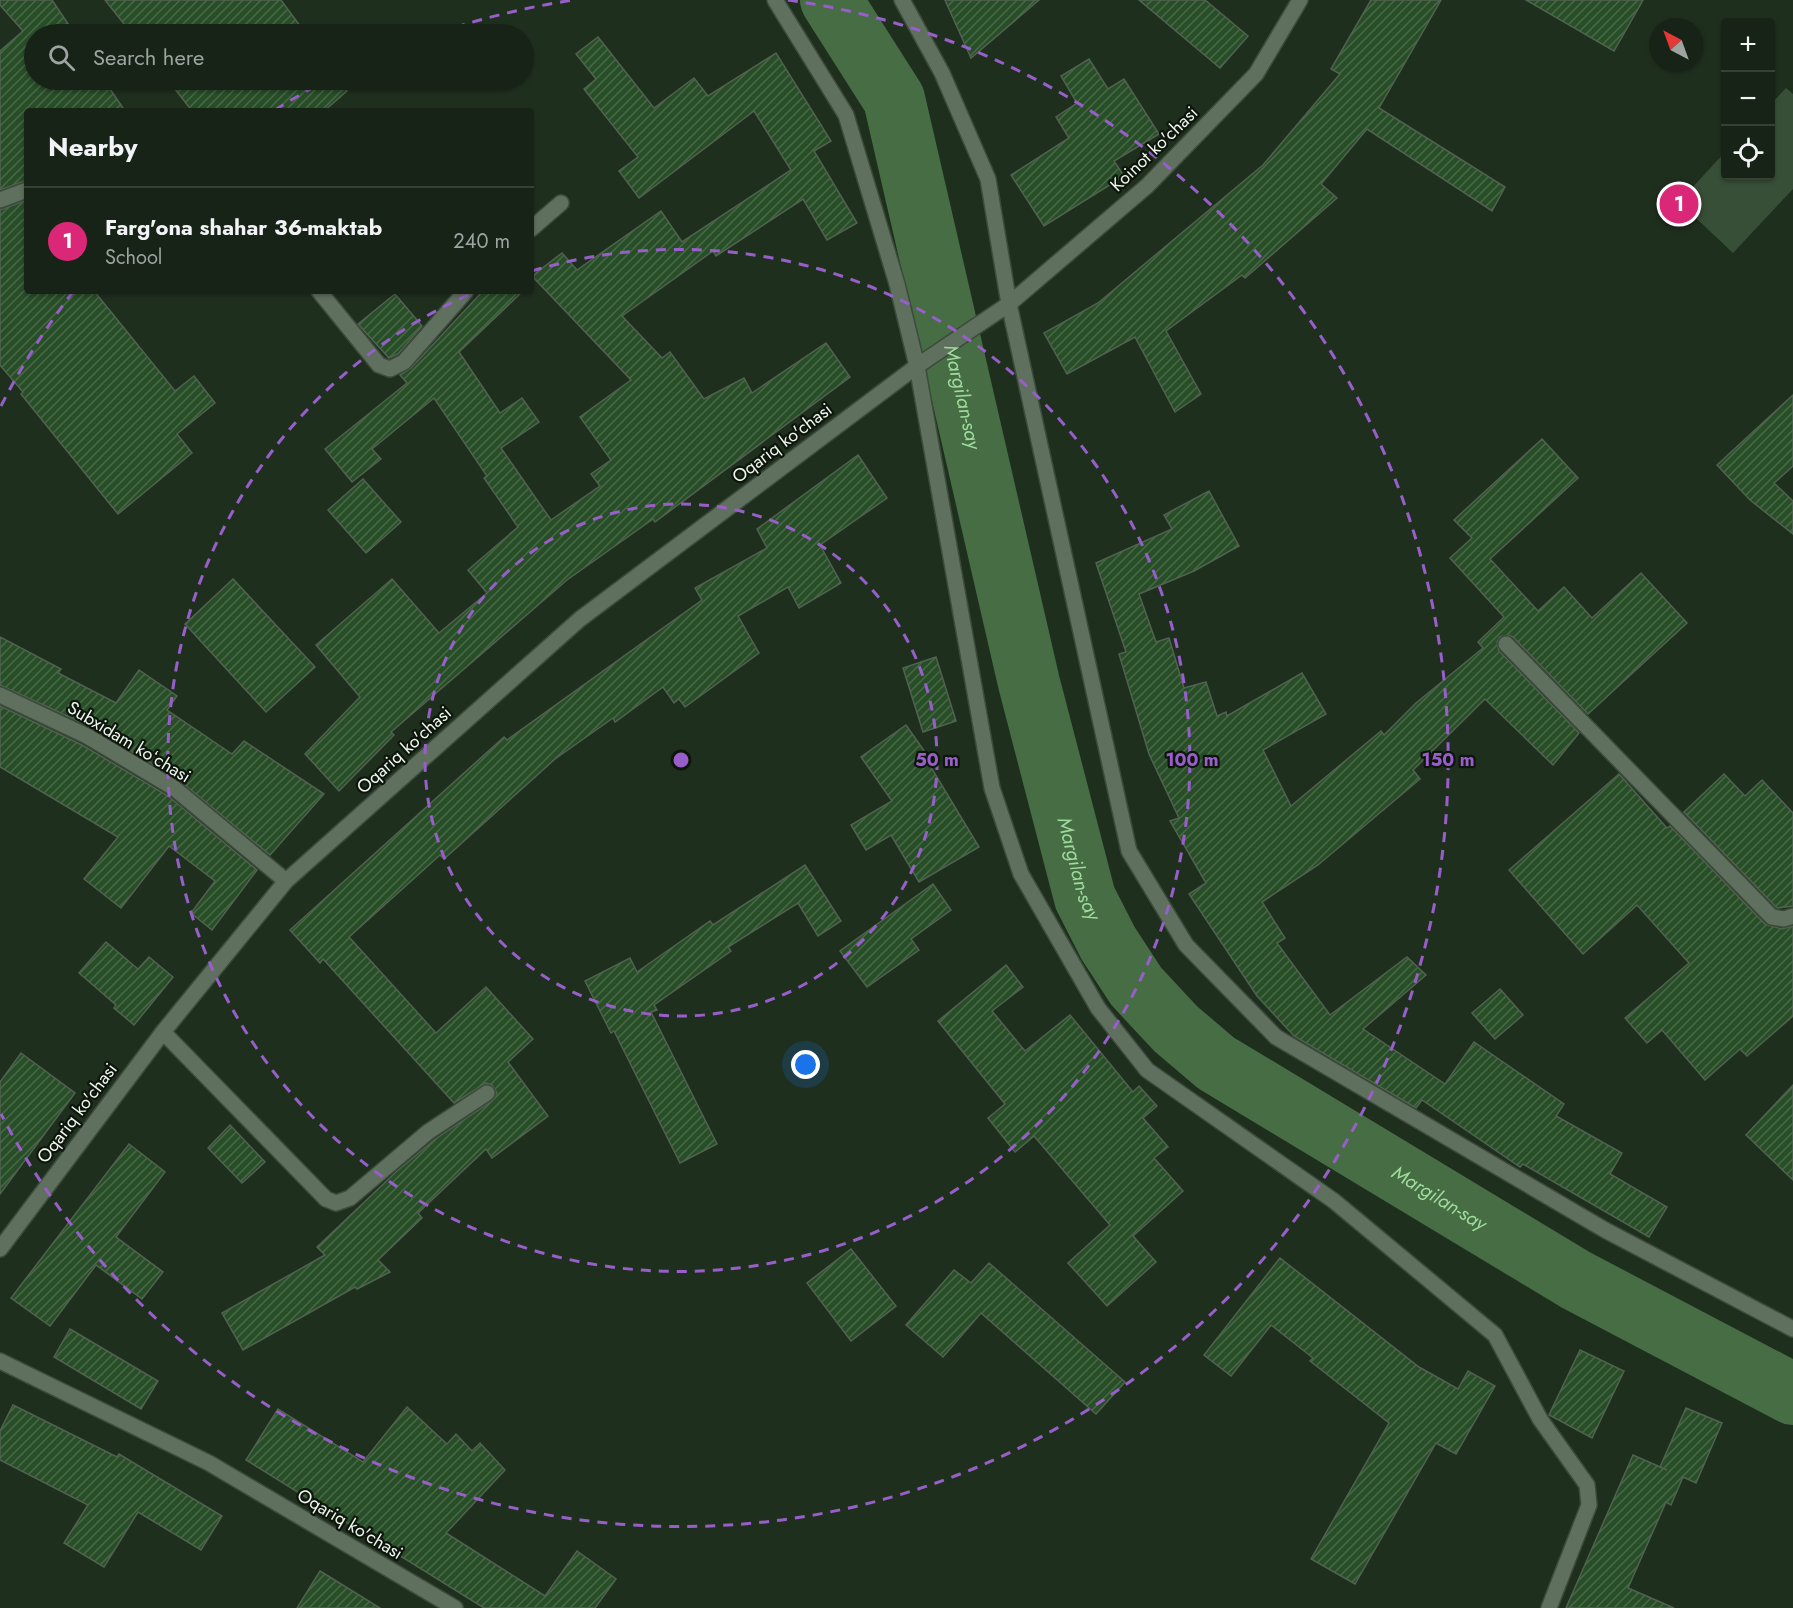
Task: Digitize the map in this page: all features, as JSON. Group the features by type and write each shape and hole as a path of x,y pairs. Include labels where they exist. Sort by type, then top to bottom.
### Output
{"street":[{"path":"775,0 846,115 897,284 917,366 992,788 1021,874 1098,1008 1147,1070 1334,1201 1495,1335 1539,1419 1587,1485 1589,1505 1549,1608"},
{"path":"902,0 942,73 988,179 1010,304 1130,851 1186,945 1276,1037 1605,1230 1793,1329"},
{"name":"Koinot ko'chasi","path":"917,366 1010,304 1147,186 1256,74 1300,0"},
{"path":"0,200 24,191"},
{"path":"534,226 561,203"},
{"path":"321,294 379,365 390,369 404,362 463,294"},
{"name":"Oqariq ko'chasi","path":"0,1249 163,1032 286,881 580,619 917,366"},
{"path":"1506,644 1773,917 1784,919 1793,916"},
{"name":"Subxidam koʻchasi","path":"0,695 87,736 174,788 286,881"},
{"path":"163,1032 326,1199 336,1203 350,1198 428,1132 487,1093"},
{"name":"Oqariq ko'chasi","path":"0,1362 209,1463 454,1608"}],"green space":[{"path":"1786,88 1793,94 1793,189 1733,253 1679,202 1721,156 1721,180 1775,180 1775,100"}],"building":[{"path":"0,0 52,0 68,24 24,24 24,90 111,90 123,108 24,108 24,181 0,190 0,51 23,31 0,5"},
{"path":"105,0 281,0 299,24 124,24"},
{"path":"945,0 1039,0 971,58"},
{"path":"1139,0 1205,0 1248,36 1220,68"},
{"path":"1371,0 1441,0 1379,108 1505,187 1492,211 1367,129 1321,184 1337,198 1245,278 1242,275 1166,331 1201,394 1175,412 1135,337 1067,374 1044,333 1098,303 1263,165 1340,74 1331,69"},
{"path":"1526,0 1643,0 1614,51"},
{"path":"598,37 654,108 694,78 708,96 776,53 831,141 814,151 857,223 827,240 803,199 716,256 713,251 622,316 662,358 670,352 704,399 744,378 752,393 826,343 850,377 655,522 653,519 567,580 391,732 394,735 339,791 305,754 360,697 316,645 392,579 439,633 487,593 468,570 518,527 484,478 487,476 434,398 372,449 381,459 352,482 325,449 407,383 400,375 411,368 480,294 520,294 459,352 500,413 522,398 539,422 501,448 551,520 600,486 591,474 611,460 580,417 631,380 534,278 534,274 562,253 577,270 661,211 682,242 791,170 754,111 639,198 619,171 638,157 584,89 596,79 576,54"},
{"path":"1089,59 1108,89 1124,79 1159,134 1114,161 1124,176 1044,226 1011,175 1069,138 1056,117 1077,103 1061,76"},
{"path":"176,90 347,91 327,108 190,108"},
{"path":"24,201 24,294 96,294 175,391 194,376 215,403 177,434 192,453 118,514 0,365 0,210"},
{"path":"395,294 422,326 398,354 389,358 358,324"},
{"path":"1793,395 1793,466 1774,483 1793,501 1793,534 1750,500 1717,465"},
{"path":"1542,439 1578,478 1490,559 1538,611 1564,587 1592,618 1641,573 1687,623 1588,714 1513,637 1508,635 1500,637 1497,642 1499,651 1579,733 1553,765 1485,699 1413,770 1420,779 1318,865 1262,902 1285,938 1277,943 1330,1015 1407,957 1426,975 1363,1029 1445,1084 1474,1042 1564,1104 1556,1116 1622,1153 1610,1174 1667,1207 1649,1237 1523,1164 1520,1167 1422,1100 1416,1108 1294,1036 1257,996 1189,894 1206,883 1170,821 1179,818 1149,754 1119,654 1126,652 1096,563 1172,529 1164,515 1209,491 1239,546 1194,571 1139,594 1156,642 1169,638 1184,688 1206,682 1217,716 1226,712 1227,716 1302,673 1326,714 1263,750 1291,806 1381,731 1384,735 1416,703 1483,648 1478,642 1504,617 1450,558 1472,538 1454,520"},
{"path":"858,455 887,498 820,545 841,583 799,608 788,587 738,616 759,653 685,707 679,699 674,703 663,687 615,722 613,718 555,759 444,859 440,855 349,937 436,1033 486,987 533,1039 508,1062 548,1116 492,1158 486,1149 418,1213 422,1218 378,1260 390,1272 357,1289 355,1287 243,1350 222,1313 325,1255 317,1247 396,1172 434,1140 492,1101 497,1093 492,1085 486,1083 454,1103 323,959 320,963 290,930 504,737 507,740 702,600 695,588 767,548 757,529"},
{"path":"363,479 401,522 366,553 328,510"},
{"path":"233,579 315,667 266,712 185,624"},
{"path":"0,637 61,669 58,673 116,703 139,670 177,696 167,710 232,754 244,741 324,794 270,855 179,780 91,727 0,685"},
{"path":"936,657 956,721 923,732 903,668"},
{"path":"0,706 82,745 168,796 257,870 212,930 191,913 215,881 169,846 121,908 84,879 118,837 0,767"},
{"path":"906,725 932,762 929,764 979,847 919,882 891,835 866,850 851,825 892,801 861,757"},
{"path":"1619,774 1667,828 1670,826 1765,924 1782,929 1793,926 1793,1016 1747,1056 1740,1049 1705,1080 1662,1030 1647,1043 1625,1018 1689,963 1637,905 1583,954 1509,870"},
{"path":"1724,774 1745,796 1762,780 1793,813 1793,906 1777,908 1684,812"},
{"path":"805,865 841,921 818,936 798,903 728,947 731,951 654,1005 657,1010 651,1012 717,1144 680,1163 614,1031 611,1033 585,981 630,958 637,972 710,921 713,925"},
{"path":"933,884 951,910 911,939 919,950 867,987 840,951"},
{"path":"106,942 138,969 149,957 173,977 134,1025 114,1008 116,1005 79,973"},
{"path":"1006,965 1023,987 992,1011 1025,1051 1070,1015 1133,1092 1139,1086 1157,1106 1143,1118 1168,1147 1154,1158 1183,1191 1133,1236 1156,1262 1107,1306 1068,1263 1110,1225 1034,1136 1015,1152 988,1118 1005,1104 938,1021"},
{"path":"1500,989 1523,1015 1495,1039 1472,1013"},
{"path":"21,1053 75,1093 0,1194 0,1082"},
{"path":"1793,1085 1793,1180 1746,1135"},
{"path":"230,1125 265,1162 242,1183 208,1148"},
{"path":"129,1144 165,1172 116,1237 163,1272 142,1299 96,1265 50,1326 11,1298"},
{"path":"851,1249 896,1306 851,1341 807,1283"},
{"path":"1280,1258 1419,1367 1458,1389 1468,1371 1495,1386 1456,1454 1436,1443 1355,1584 1311,1559 1389,1423 1310,1361 1313,1358 1271,1325 1231,1376 1204,1355"},
{"path":"989,1263 1125,1382 1096,1414 981,1313 943,1357 906,1325 954,1270 971,1283"},
{"path":"70,1329 158,1381 141,1409 54,1357"},
{"path":"1580,1350 1624,1371 1592,1438 1549,1415"},
{"path":"13,1405 117,1457 119,1454 222,1516 201,1550 138,1512 104,1567 64,1543 88,1505 0,1460 0,1431"},
{"path":"407,1407 447,1444 456,1434 472,1451 480,1443 505,1470 446,1533 545,1596 577,1551 616,1579 595,1608 484,1608 246,1460 278,1409 363,1462"},
{"path":"1686,1408 1722,1423 1696,1483 1683,1477 1671,1505 1666,1502 1628,1588 1674,1608 1566,1608 1633,1455 1660,1467"},
{"path":"320,1571 380,1608 297,1608"}],"waterway":[{"name":"Margilan-say","path":"831,0 894,99 1029,683 1085,898 1108,943 1136,986 1176,1029 1216,1063 1576,1280 1793,1394"}],"place":[{"name":"Farg'ona shahar 36-maktab","path":"1679,204"}]}
